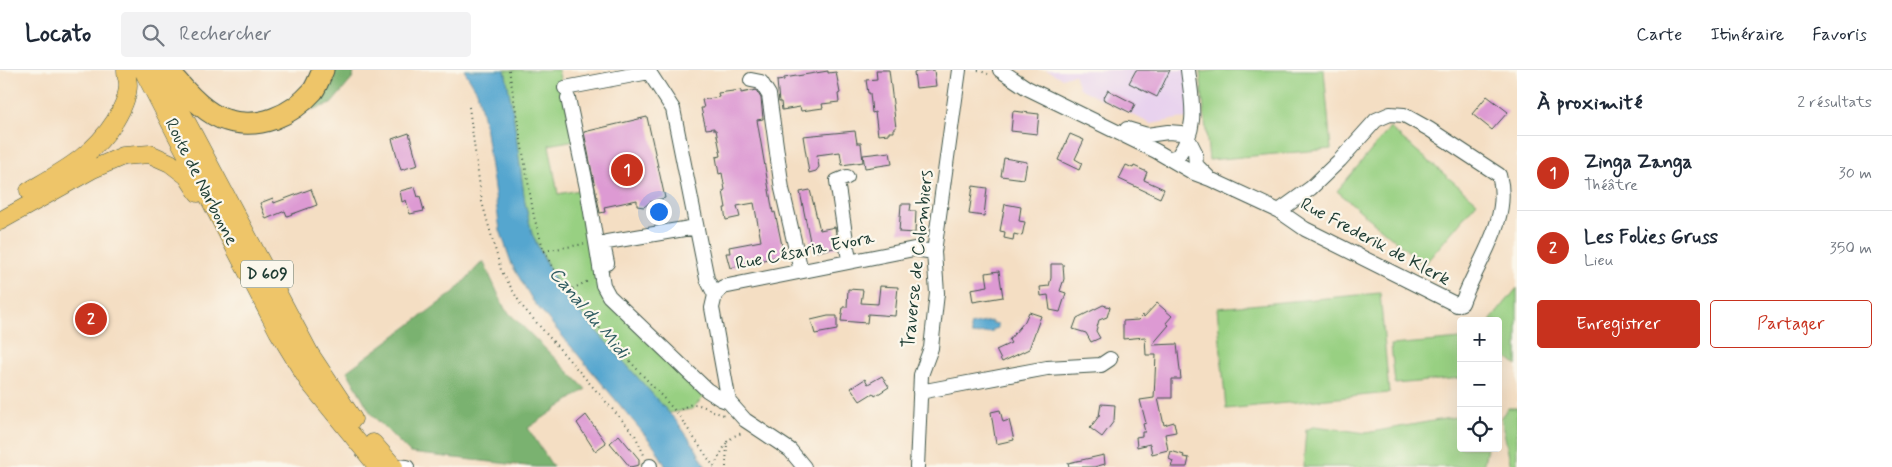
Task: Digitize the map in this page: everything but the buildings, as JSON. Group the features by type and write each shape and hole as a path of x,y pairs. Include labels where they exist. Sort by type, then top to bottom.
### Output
{"highway":[{"path":"168,70 186,92 204,108 225,120 250,124 273,120 294,108 314,90 323,70"}],"main road":[{"path":"0,208 89,154 105,137 120,113 125,99 128,85 126,70"},
{"name":"Route de Narbonne","path":"143,70 278,331 310,382 388,464"},
{"name":"Route de Narbonne","path":"159,70 310,354 352,417 388,464"},
{"path":"0,221 93,169 124,156 150,154 170,163 187,176 253,282"}],"street":[{"name":"Traverse de Colombiers","path":"917,467 921,375 931,348 937,293 934,252 959,70"},
{"name":"Rue Frederik de Klerk","path":"1001,70 1027,78 1135,133 1148,135 1168,132 1182,133 1188,138 1195,152 1196,165 1210,179"},
{"name":"Rue Frederik de Klerk","path":"1001,70 1027,88 1170,158 1194,173 1279,211 1305,229 1457,305 1462,303 1497,224 1501,183 1499,175 1429,129 1404,116 1390,114 1376,120 1340,160 1311,188 1279,211"},
{"path":"1170,158 1178,156 1185,147 1194,120 1188,70"},
{"path":"728,409 726,384 712,308 716,295 707,279 689,229 673,109 650,72 567,93 587,188 603,285 609,296 707,390 721,400 728,409 790,450 804,467"},
{"path":"752,80 761,82 769,95 782,189 801,271"},
{"path":"847,177 837,181 849,260"},
{"path":"689,229 607,242 604,249 615,296 682,357 710,386 726,384"},
{"name":"Rue Césaria Evora","path":"716,295 724,287 849,260 914,248 934,252"},
{"path":"920,392 1047,368 1101,365 1110,359"}],"path":[{"path":"509,70 534,217 544,251 560,281 626,358 677,413 714,466 726,442 748,430"},
{"path":"978,70 984,72"},
{"path":"469,107 482,202 501,270 521,305 634,435 649,467"},
{"path":"544,251 563,249 595,241"},
{"path":"568,291 602,275"},
{"path":"677,413 685,405 693,403 728,409"},
{"path":"726,442 726,467"}],"shaded area":[{"path":"1046,70 1194,70 1197,117 1151,124 1079,88 1074,74 1062,78"}],"green space":[{"path":"330,70 354,70 353,78 331,104 311,110"},
{"path":"505,70 558,70 575,140 549,145 558,194 584,189 602,294 707,394 692,409 669,413 560,290 532,234 525,203 513,113"},
{"path":"1222,70 1324,70 1331,149 1209,160 1200,72"},
{"path":"1390,128 1477,202 1424,265 1337,191"},
{"path":"483,261 505,309 586,389 528,428 553,467 536,467 410,453 372,415 347,371 453,293"},
{"path":"1517,288 1517,366 1502,353 1502,317 1493,317"},
{"path":"1380,293 1389,393 1226,409 1217,308"},
{"path":"1457,339 1457,378 1395,384 1391,345"},
{"path":"1508,408 1517,408 1517,467 1511,467 1502,416"},
{"path":"1457,417 1457,452 1486,452 1483,467 1303,467 1306,430 1315,426 1366,433"}],"water":[{"path":"464,70 505,70 513,113 525,203 532,234 545,261 560,290 678,423 706,467 666,467 655,447 533,301 512,265 500,230 485,125 477,91"},
{"path":"991,321 998,324 998,328 992,330 993,332 972,335 970,325"}],"place":[{"name":"Zinga Zanga","path":"627,170"},
{"name":"Les Folies Gruss","path":"91,319"}],"water label":[{"name":"Canal du Midi","path":"589,313"}]}
